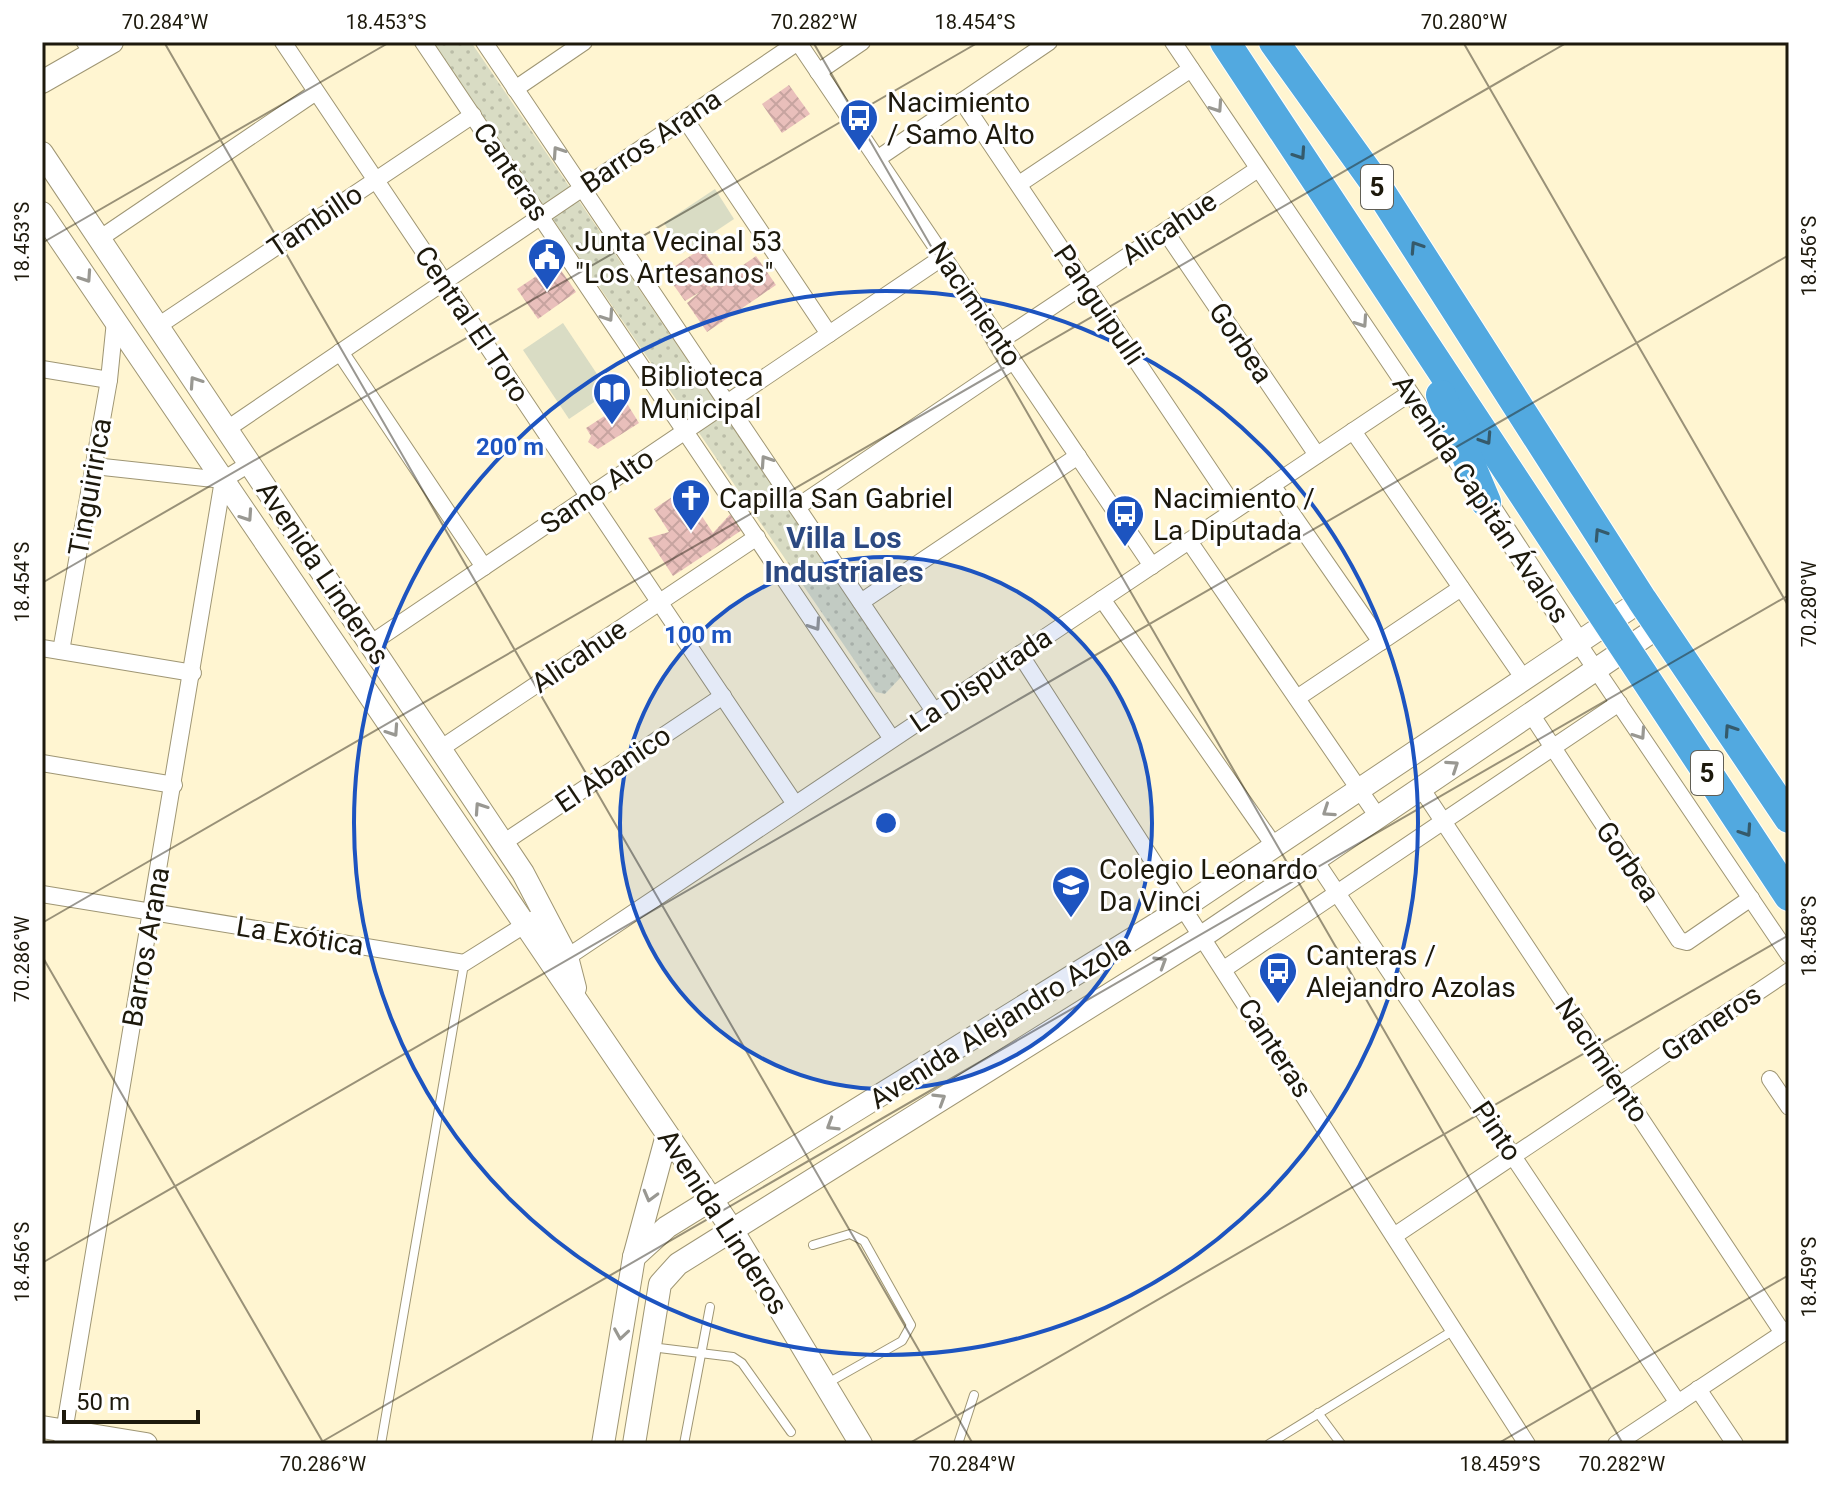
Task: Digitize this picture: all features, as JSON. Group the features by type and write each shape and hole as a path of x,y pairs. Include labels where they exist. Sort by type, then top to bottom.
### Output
{"highway":[{"name":"Avenida Capitán Ávalos","path":"1225,42 1789,896"},
{"name":"5","path":"1274,42 1373,180 1642,600 1789,818"},
{"path":"1413,327 1486,502"}],"main road":[{"path":"42,82 84,49 112,42"},
{"name":"Avenida Linderos","path":"42,153 503,843 545,912 560,962 579,1005 731,1228 861,1444"},
{"name":"Avenida Linderos","path":"42,213 525,925 560,962"},
{"name":"Avenida Capitán Ávalos","path":"1486,502 1578,643"},
{"name":"Avenida Alejandro Azola","path":"634,1257 667,1227 1184,907 1642,600"},
{"name":"Avenida Alejandro Azola","path":"634,1444 660,1284 678,1264 731,1228 1203,936 1660,626"},
{"path":"603,1444 634,1257 667,1135"},
{"path":"56,1434 146,1444"}],"street":[{"name":"Central El Toro","path":"283,42 795,804"},
{"name":"Canteras","path":"423,42 892,739"},
{"name":"Canteras","path":"484,42 934,711"},
{"path":"515,89 584,42"},
{"name":"Nacimiento","path":"798,42 1152,566"},
{"name":"Barros Arana","path":"227,429 798,42"},
{"path":"818,72 862,42"},
{"name":"Avenida Capitán Ávalos","path":"1173,42 1486,502"},
{"path":"877,159 1045,43"},
{"path":"1019,184 1191,69"},
{"path":"99,239 316,92"},
{"name":"Panguipulli","path":"962,101 1236,509"},
{"name":"Tambillo","path":"158,326 473,115"},
{"path":"685,119 829,334"},
{"name":"Alicahue","path":"1000,341 1258,169"},
{"name":"Gorbea","path":"1165,231 1317,455"},
{"name":"Samo Alto","path":"370,644 943,257"},
{"name":"Tinguiririca","path":"61,651 109,380 115,321"},
{"path":"340,352 484,567"},
{"path":"797,507 1013,361"},
{"path":"42,369 109,380"},
{"name":"La Disputada","path":"560,962 1410,393"},
{"path":"1353,431 1524,679"},
{"path":"861,602 1078,456"},
{"path":"94,466 223,480 249,464"},
{"name":"Barros Arana","path":"56,1434 152,913 223,480"},
{"path":"1272,485 1381,642"},
{"name":"Alicahue","path":"440,749 757,537"},
{"path":"1189,541 1378,817"},
{"path":"1297,698 1461,588"},
{"path":"1102,599 1275,847"},
{"name":"Avenida Capitán Ávalos","path":"1578,643 1789,955"},
{"path":"42,648 193,673"},
{"name":"Canteras","path":"1020,654 1527,1444"},
{"name":"El Abanico","path":"503,843 723,696"},
{"path":"1224,969 1619,703"},
{"name":"Gorbea","path":"1531,714 1679,940 1687,942 1751,898"},
{"path":"42,763 174,785"},
{"name":"Nacimiento","path":"1421,788 1786,1331"},
{"name":"Pinto","path":"1315,860 1678,1403"},
{"name":"La Exótica","path":"42,894 464,963"},
{"path":"464,963 545,912"},
{"name":"Graneros","path":"1394,1236 1789,971"},
{"path":"1770,1079 1789,1107"},
{"path":"1616,1444 1786,1331"},
{"path":"1698,1389 1735,1444"}],"lane":[{"path":"381,1444 464,963"},
{"path":"813,1245 850,1234 864,1241 911,1325 902,1341 825,1385"},
{"path":"684,1444 710,1307"},
{"path":"1269,1444 1454,1330"},
{"path":"650,1347 720,1353 742,1363 791,1432"},
{"path":"958,1444 974,1395"},
{"path":"1318,1413 1341,1444"}],"green space":[{"path":"432,42 471,42 902,676 885,694 876,692"},
{"path":"715,189 734,219 683,253 664,223"},
{"path":"563,323 609,392 569,419 523,350"}],"building":[{"path":"789,85 810,114 782,133 762,104"},
{"path":"702,248 721,276 709,284 711,288 756,256 776,285 707,332 687,303 700,292 685,301 665,273"},
{"name":"Junta Vecinal 53 \"Los Artesanos\"","path":"556,263 576,292 538,319 517,289"},
{"name":"Biblioteca Municipal","path":"626,402 639,423 598,449 588,442 591,436 586,428"},
{"name":"Capilla San Gabriel","path":"684,489 713,533 734,510 745,528 673,576 648,538 669,532 654,509"}],"place":[{"name":"Nacimiento / Samo Alto","path":"859,152"},
{"name":"Junta Vecinal 53 \"Los Artesanos\"","path":"547,291"},
{"name":"Biblioteca Municipal","path":"612,426"},
{"name":"Capilla San Gabriel","path":"691,532"},
{"name":"Nacimiento / La Diputada","path":"1125,548"},
{"name":"Colegio Leonardo Da Vinci","path":"1071,919"},
{"name":"Canteras / Alejandro Azolas","path":"1278,1005"}],"district":[{"name":"Villa Los Industriales","path":"844,554"}]}
